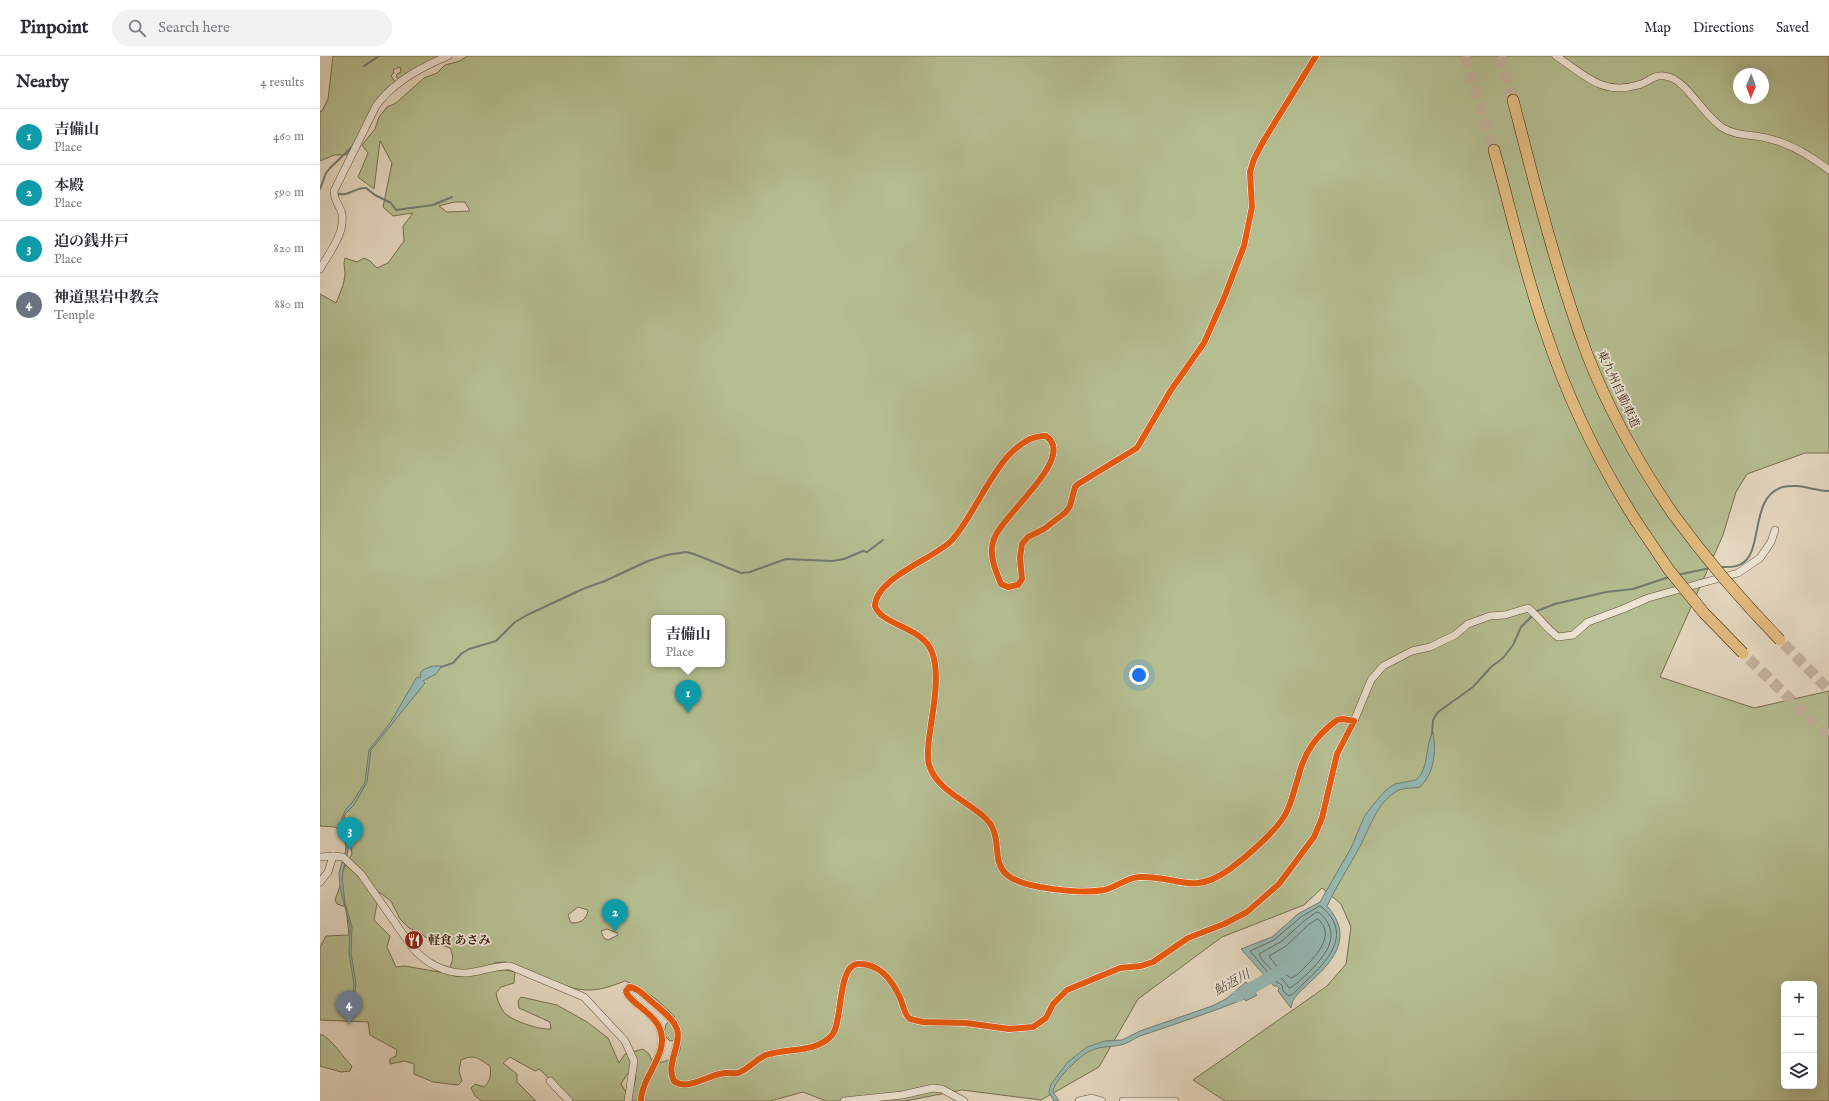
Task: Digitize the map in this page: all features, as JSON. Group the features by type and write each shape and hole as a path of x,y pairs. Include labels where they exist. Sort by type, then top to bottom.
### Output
{"highway":[{"name":"東九州自動車道","path":"1513,100 1551,243 1564,284 1588,354 1611,407 1631,447 1654,486 1673,514 1703,555 1742,601 1782,642"},
{"path":"1494,150 1544,330 1562,377 1589,438 1622,498 1669,570 1704,612 1746,656"}],"street":[{"path":"320,269 337,241 342,222 341,211 334,198 334,191 376,106 384,94 418,69 448,56"},
{"path":"1316,56 1264,140 1254,159 1250,172 1252,206 1248,230 1238,264 1212,327 1200,350 1171,390 1137,448 1078,484 1075,487 1070,506 1066,512 1044,530 1024,541 1021,547 1020,558 1022,579 1018,585 1008,587 1001,584 992,555 992,543 998,530 1006,519 1048,470 1054,452 1052,442 1046,436 1036,437 1022,444 1003,462 963,526 951,541 936,553 904,572 887,585 878,594 875,606 878,612 886,618 920,637 932,651 935,688 928,760 933,773 950,792 985,817 997,839 999,861 1005,873 1013,879 1035,886 1063,890 1096,891 1106,890 1125,880 1137,877 1149,877 1191,884 1215,878 1232,868 1281,821 1290,803 1301,765 1312,743 1337,720 1343,719 1354,721"},
{"path":"1556,56 1589,80 1602,86 1616,88 1636,86 1656,76 1672,78 1683,86 1711,118 1728,131 1742,135 1771,139 1782,143 1803,153 1829,170"},
{"path":"641,1101 643,1088 657,1060 662,1040 660,1029 654,1020 626,994 629,987 636,989 676,1026 678,1036 672,1071 673,1079 679,1084 695,1082 721,1074 738,1073 755,1060 767,1055 806,1048 827,1040 835,1031 845,978 850,968 856,964 865,965 882,971 897,991 906,1016 916,1021 966,1022 1018,1029 1038,1024 1046,1018 1059,997 1067,990 1120,968 1141,966 1153,962 1188,938 1224,924 1247,912 1267,896 1284,878 1317,832 1322,818 1337,754 1354,721 1371,680 1383,666 1412,651 1430,647 1454,636 1468,624 1490,616 1505,615 1528,608 1538,616 1546,627 1558,636 1573,635 1588,622 1648,598 1738,573 1760,558 1771,542 1775,530"},
{"path":"320,856 343,857 361,874 412,947 421,958 429,963 459,973 473,972 501,966 510,966 584,997 608,1022 629,1048 634,1061 628,1101"},
{"path":"320,882 328,872 333,856"},
{"path":"550,1081 569,1101"},
{"path":"844,1101 902,1095 933,1088 950,1092 964,1101"},
{"path":"1078,1101 1092,1098 1102,1101"},
{"path":"1123,1101 1175,1101"}],"green space":[{"path":"333,56 444,56 401,80 396,77 397,74 401,72 400,67 393,70 394,73 391,76 396,83 385,90 354,149 346,155 334,155 320,161 320,111 322,111 328,99"},
{"path":"467,56 1829,56 1829,453 1805,453 1747,474 1736,492 1723,535 1660,677 1754,708 1829,691 1829,1101 1225,1101 1193,1080 1327,986 1346,964 1351,927 1341,904 1322,888 1304,905 1222,937 1138,999 1099,1067 1041,1100 962,1090 905,1101 826,1101 803,1092 770,1101 574,1101 539,1069 535,1071 510,1057 503,1063 517,1074 517,1082 536,1101 482,1101 475,1096 471,1088 475,1084 484,1087 489,1080 490,1066 479,1059 469,1057 461,1060 459,1071 462,1081 458,1085 433,1082 414,1074 414,1064 405,1061 390,1064 390,1059 396,1056 397,1050 370,1035 368,1022 320,1020 320,947 326,936 349,935 346,907 337,904 335,900 342,881 342,872 352,854 350,837 335,827 320,826 320,294 336,303 342,289 345,274 345,258 357,262 364,258 370,261 377,268 388,263 404,241 403,226 413,213 393,216 383,207 392,163 380,141 374,189 358,177 368,153 362,145 375,129 379,117 387,107 396,103 424,78 437,73 445,65 460,61","holes":["454,202 465,202 470,211 447,212 439,206","379,892 391,901 400,919 409,928 420,933 431,941 450,948 452,952 451,965 445,973 405,966 396,967 387,947 390,936 374,920","578,907 588,910 585,919 571,923 568,915","607,929 617,933 618,935 608,940 604,938 601,931","505,962 569,987 590,990 608,987 625,981 639,987 652,996 675,1017 666,1024 664,1035 670,1041 680,1040 680,1051 674,1058 664,1062 653,1063 649,1054 643,1049 625,1054 619,1063 608,1038 587,1022 557,1005 521,997 518,1001 519,1008 550,1022 551,1029 533,1026 512,1018 503,1011 496,993 501,987 514,983 515,972 505,970 489,971 494,963","628,1073 636,1076 634,1086 627,1094 621,1084"]},
{"path":"320,1034 333,1043 352,1066 350,1071 341,1072 320,1066"}],"water":[{"path":"432,666 442,666 436,674 423,681 425,683 371,750 367,782 354,805 345,814 344,818 344,829 348,847 347,856 345,855 346,846 343,835 342,818 346,809 352,803 365,782 369,750 390,723 417,677 421,677 420,674 423,670"},
{"path":"1433,732 1434,754 1429,775 1420,787 1397,791 1383,803 1378,810 1327,906 1335,917 1339,927 1340,937 1338,946 1328,964 1296,996 1291,1008 1278,991 1279,988 1274,986 1241,949 1272,937 1298,914 1320,902 1351,848 1364,817 1372,806 1386,790 1395,784 1416,780 1420,775 1425,763 1430,738"},
{"path":"342,862 345,863 342,877 345,903 352,927 351,953 356,984 353,1009 351,1008 354,984 349,953 350,927 340,887 339,873"},
{"path":"1246,982 1257,995 1246,1001 1244,999 1140,1036 1124,1044 1097,1048 1088,1052 1073,1064 1057,1082 1053,1092 1059,1101 1054,1101 1049,1092 1051,1084 1068,1062 1087,1047 1105,1041 1122,1040 1140,1031 1212,1006 1226,999"}],"waterway":[{"path":"364,66 379,56"},
{"path":"320,189 326,173 353,146"},
{"path":"336,193 344,194 366,188 375,195 391,203 396,210 433,205 452,197"},
{"path":"1720,567 1736,566 1748,558 1752,549 1761,512 1765,501 1772,492 1789,486 1829,491"},
{"path":"441,667 453,663 461,654 469,649 496,641 515,622 527,615 585,588 605,581 648,561 667,555 686,552 741,573 750,572 786,559 832,561 844,559 863,551 867,552 883,540"},
{"path":"1677,575 1710,568"},
{"path":"1432,734 1433,720 1438,712 1473,687 1491,667 1503,658 1513,645 1521,627 1537,611 1555,604 1606,592 1633,589 1669,577"},
{"name":"鮎返川","path":"1238,996 1281,971"}],"tunnel":[{"path":"1465,56 1494,150"},
{"path":"1500,56 1513,100"},
{"path":"1784,644 1829,690"},
{"path":"1749,659 1829,737"}],"cycle path":[{"path":"641,1101 642,1091 662,1045 662,1035 655,1020 627,994 626,991 629,987 632,987 641,993 673,1021 678,1035 671,1068 674,1081 679,1084 691,1084 722,1073 738,1073 766,1055 810,1047 826,1041 835,1029 838,1019 843,984 847,974 851,967 858,964 866,964 885,974 894,986 901,1000 905,1013 910,1019 923,1022 966,1023 1009,1029 1033,1027 1046,1018 1053,1004 1067,990 1120,968 1141,966 1153,962 1188,938 1224,924 1247,912 1279,884 1314,837 1322,818 1337,754 1354,721 1343,719 1337,720 1323,732 1307,752 1290,805 1282,820 1276,828 1252,851 1230,869 1216,877 1205,882 1194,883 1184,883 1153,877 1139,877 1130,879 1104,890 1094,891 1068,891 1039,887 1014,879 1006,874 1001,868 996,838 990,823 976,810 945,788 933,774 929,765 928,745 936,683 935,662 932,652 927,643 920,637 885,618 879,613 875,606 878,596 895,578 943,548 951,541 961,529 1004,461 1016,448 1030,439 1046,436 1053,446 1052,458 1045,472 1034,488 998,531 993,542 992,558 995,569 1001,584 1008,587 1018,585 1022,579 1020,558 1022,544 1028,537 1044,529 1066,512 1070,506 1075,487 1078,484 1137,448 1171,390 1204,343 1224,298 1244,246 1252,207 1250,172 1254,159 1264,140 1316,56"}],"place":[{"name":"吉備山","path":"688,713"},
{"name":"迫の銭井戸","path":"350,850"},
{"name":"本殿","path":"615,932"},
{"name":"軽食 あさみ","path":"414,940"},
{"name":"神道黒岩中教会","path":"349,1024"}]}
